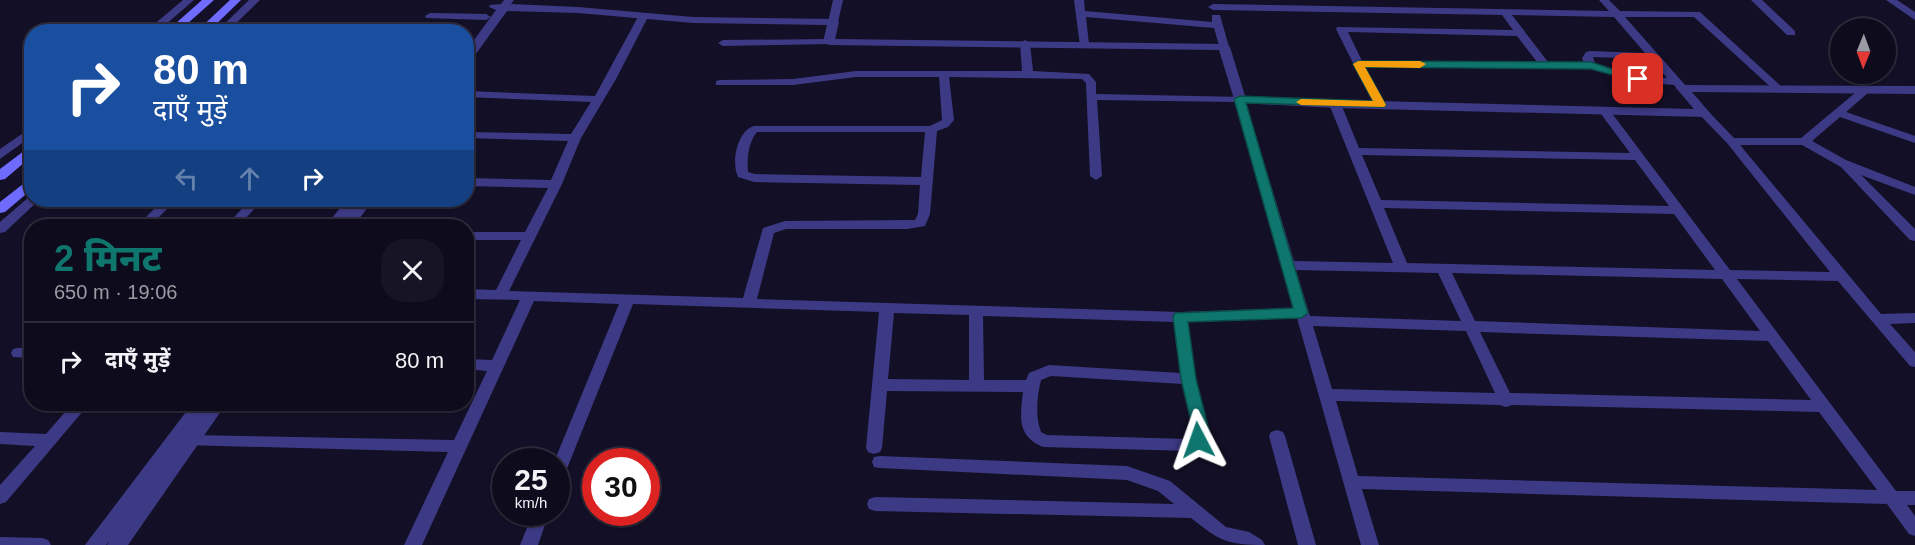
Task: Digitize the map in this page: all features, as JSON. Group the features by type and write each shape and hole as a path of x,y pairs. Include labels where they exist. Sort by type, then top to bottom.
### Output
{"main road":[{"path":"180,24 209,0"},
{"path":"210,24 236,0"},
{"path":"0,176 24,156"},
{"path":"0,208 24,188"}],"street":[{"path":"160,24 189,0"},
{"path":"230,24 255,0"},
{"path":"829,42 838,0"},
{"path":"1079,0 1083,44"},
{"path":"1446,0 1453,11"},
{"path":"1604,0 1731,141 1841,277 1915,362"},
{"path":"1684,0 1779,89"},
{"path":"1756,0 1791,33"},
{"path":"1891,0 1915,17"},
{"path":"474,34 486,17 502,3 704,21 833,22"},
{"path":"474,47 502,3"},
{"path":"1370,545 1211,4 1330,9 1697,14"},
{"path":"1330,9 1380,105"},
{"path":"1505,12 1544,65"},
{"path":"1082,14 1218,25"},
{"path":"430,16 486,17"},
{"path":"500,295 556,184 575,138 610,81 632,34 643,17"},
{"path":"1341,29 1520,33"},
{"path":"723,43 1025,43 1224,47"},
{"path":"1025,43 1028,74"},
{"path":"1591,66 1587,58 1590,54 1656,56"},
{"path":"1358,64 1591,66 1628,77 1679,85 1779,89 1915,90"},
{"path":"720,83 793,82 855,74 1085,76 1090,82 1096,176"},
{"path":"926,181 754,178 742,174 740,166 747,138 754,129 931,129 944,125 948,120 944,76"},
{"path":"1804,142 1865,90"},
{"path":"474,94 598,99"},
{"path":"1091,97 1240,99 1335,104 1704,113"},
{"path":"1335,104 1402,268"},
{"path":"1604,110 1915,530"},
{"path":"1839,113 1915,141"},
{"path":"749,303 768,231 786,225 907,225 920,223 924,214 931,129"},
{"path":"474,135 575,138"},
{"path":"0,155 24,136"},
{"path":"1731,141 1804,142 1842,163 1915,191"},
{"path":"1354,151 1639,157"},
{"path":"1842,163 1914,235"},
{"path":"474,182 556,184"},
{"path":"1376,204 1678,210"},
{"path":"0,229 25,207"},
{"path":"150,219 163,207"},
{"path":"238,219 250,207"},
{"path":"338,219 348,207"},
{"path":"474,236 530,236"},
{"path":"1287,265 1841,277"},
{"path":"1443,268 1506,400"},
{"path":"474,294 1180,317 1302,317 1472,326 1771,336"},
{"path":"413,545 529,296"},
{"path":"567,448 628,299"},
{"path":"887,307 879,385 877,455 1127,473 1164,486 1222,533 1243,537 1256,545"},
{"path":"976,310 977,386"},
{"path":"1180,317 1189,379 1201,430 1198,440 1191,444 1049,443 1036,437 1030,429 1031,386 1034,377 1049,370 1189,379"},
{"path":"1877,319 1915,318"},
{"path":"474,365 497,366"},
{"path":"879,385 1031,386"},
{"path":"1325,395 1821,406"},
{"path":"0,497 75,411"},
{"path":"95,545 196,411"},
{"path":"117,545 212,411"},
{"path":"1277,436 1307,545"},
{"path":"0,438 50,440"},
{"path":"190,441 460,446"},
{"path":"1351,482 1915,498"},
{"path":"875,504 1194,511"},
{"path":"529,545 537,526"},
{"path":"0,544 42,545"}],"slow traffic":[{"path":"1301,102 1380,105 1358,64 1420,64"}],"route":[{"path":"1198,440 1201,430 1189,379 1180,317 1301,313 1240,99 1380,105 1358,64 1591,66 1638,79"}]}
